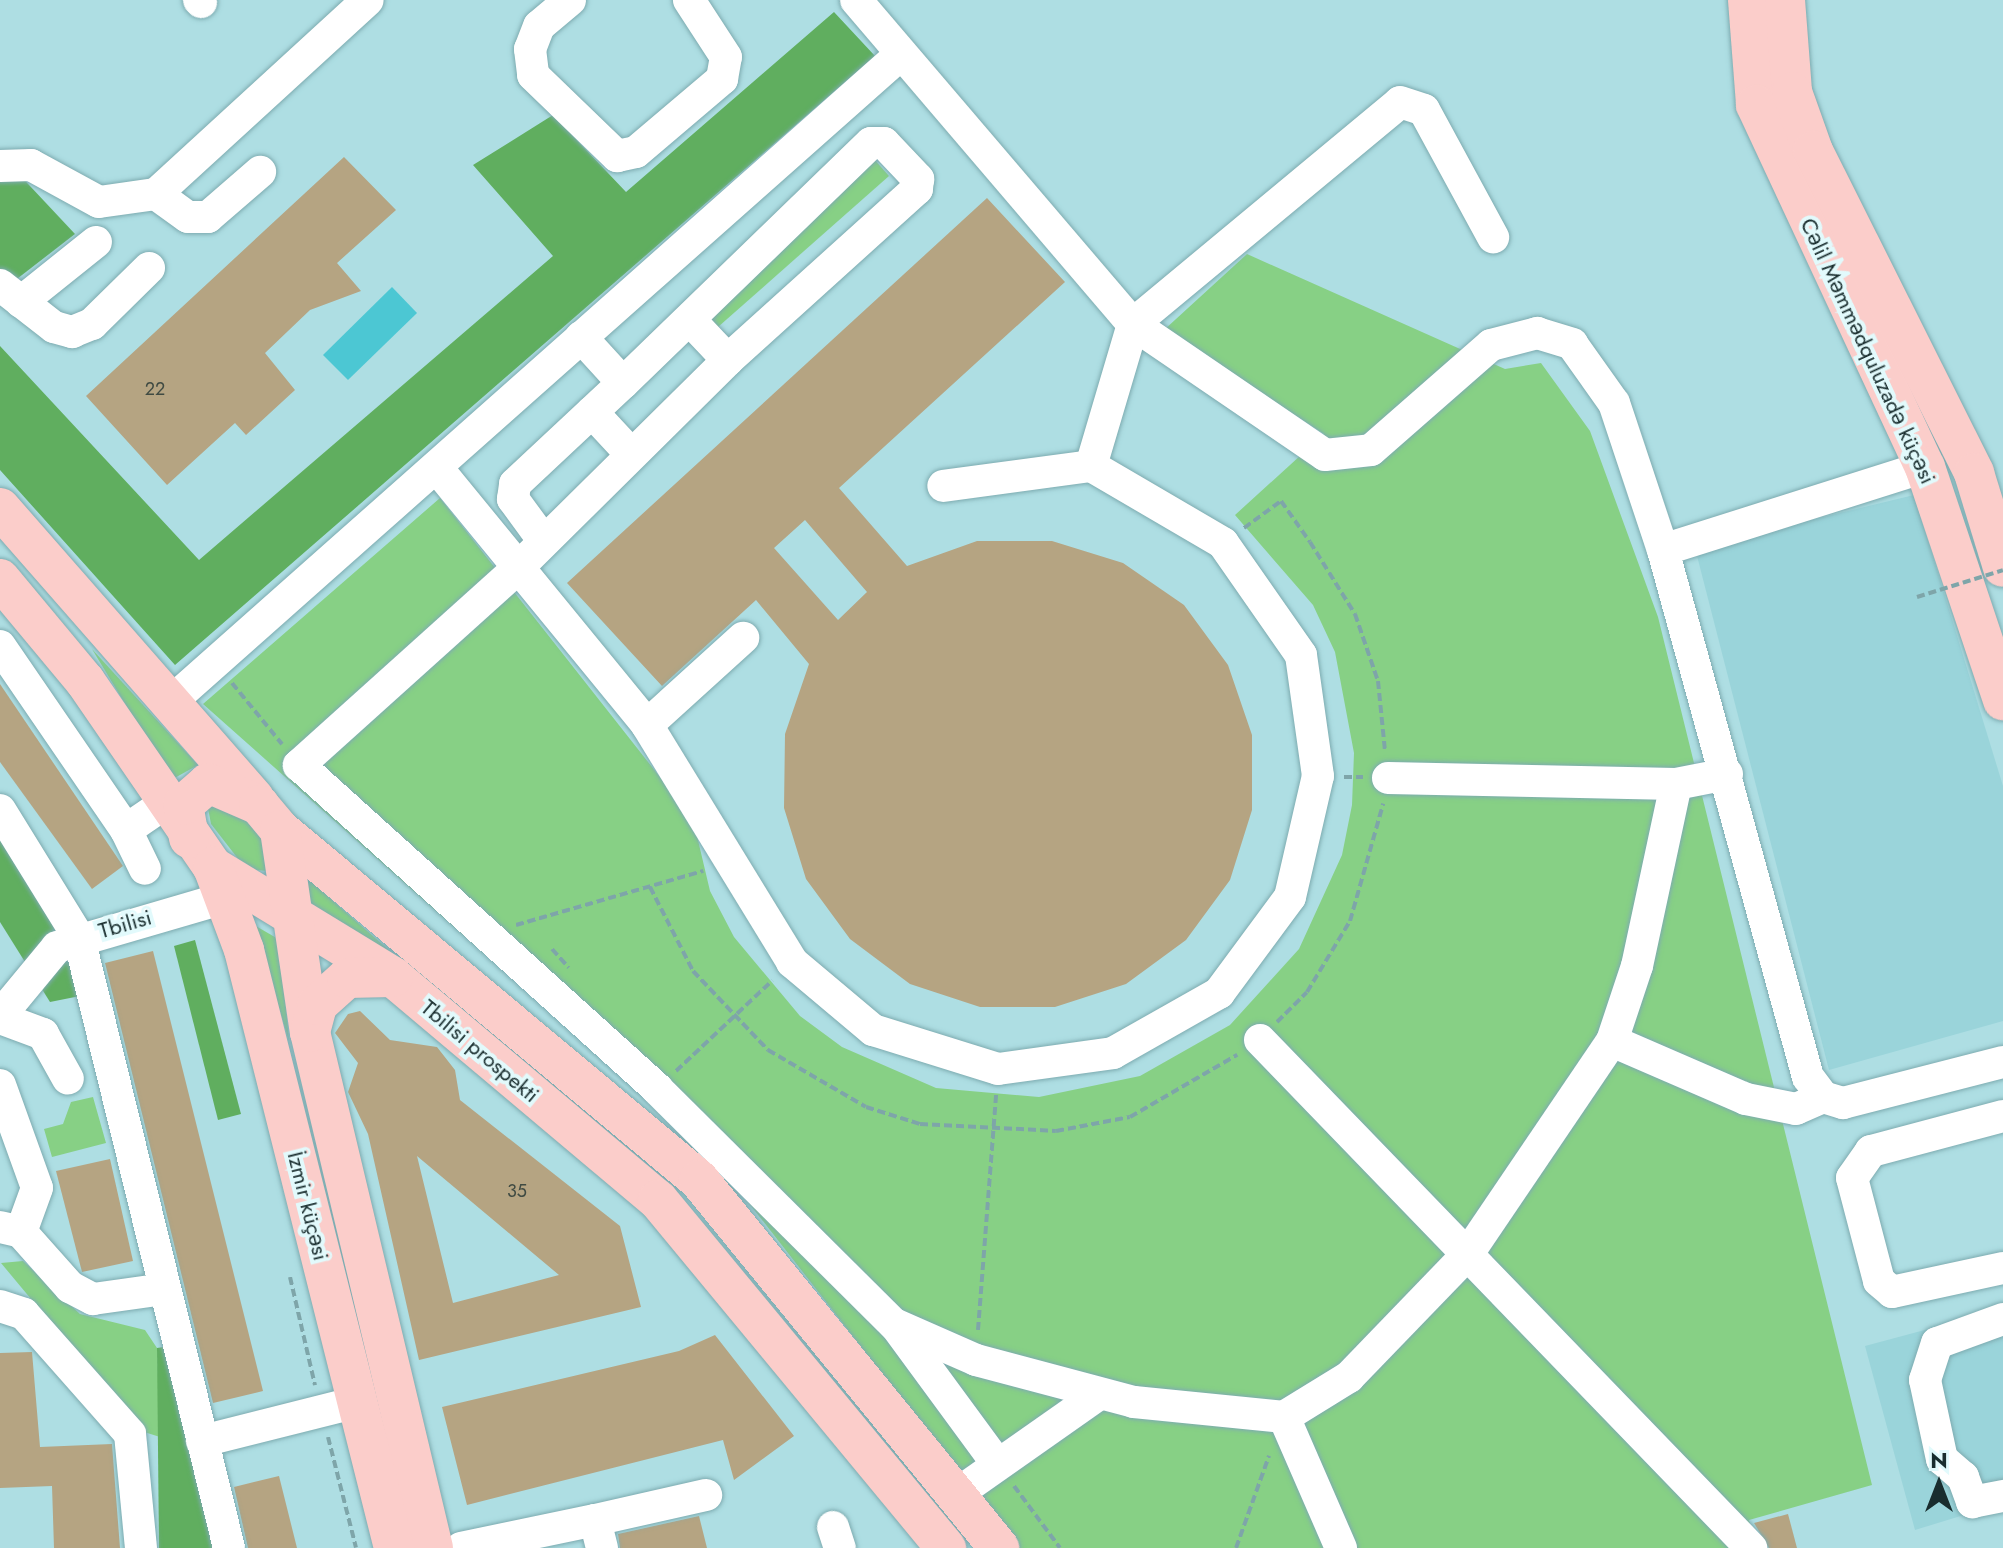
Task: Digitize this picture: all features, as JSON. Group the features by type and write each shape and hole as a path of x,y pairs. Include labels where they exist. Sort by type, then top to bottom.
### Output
{"main road":[{"name":"Cəlil Məmmədquluzadə küçəsi","path":"1748,0 1756,105 1925,467 2003,700"},
{"name":"Cəlil Məmmədquluzadə küçəsi","path":"1785,0 1792,92 1813,151 1974,473 2003,568"},
{"name":"Tbilisi prospekti","path":"0,508 174,699 276,834 699,1180 999,1548"},
{"name":"Tbilisi prospekti","path":"0,579 85,681 217,873 393,977 658,1200 946,1548"},
{"path":"222,784 276,834 274,889 217,873 183,805 195,787 222,784"},
{"name":"İzmir küçəsi","path":"276,834 293,918 310,1032 433,1548"},
{"name":"İzmir küçəsi","path":"217,873 339,1406 394,1548"},
{"path":"310,1032 317,1005 347,978 393,977"}],"lane":[{"path":"0,166 31,165 99,202 156,194 368,0"},
{"path":"570,0 539,26 530,49 533,75 617,156 636,152 722,79 726,57 689,0"},
{"path":"856,0 1133,324 1325,455 1353,457 1371,450 1491,345 1537,333 1572,344 1614,403 1663,550 1808,1077 1823,1097 1843,1103 2003,1062"},
{"path":"174,699 901,54"},
{"path":"1091,466 1133,324 1400,102 1424,110 1493,237"},
{"path":"543,540 513,499 515,484 690,320 871,143 884,143 918,179 917,189 728,360 518,568 299,765 483,935 657,1089 894,1324 996,1462"},
{"path":"156,194 188,217 208,217 260,172"},
{"path":"96,242 10,294 72,332 92,324 149,268"},
{"path":"690,320 728,360"},
{"path":"581,337 623,383"},
{"path":"592,412 631,454"},
{"path":"437,468 647,725 792,962 873,1030 998,1069 1113,1053 1219,993 1290,897 1318,776 1301,655 1223,543 1091,466 943,486"},
{"path":"1663,550 1925,467"},
{"path":"647,725 743,638"},
{"path":"0,646 126,830 145,869"},
{"path":"1388,778 1676,784 1727,774"},
{"path":"894,1324 976,1360 1099,1394 1284,1417 1349,1377 1467,1255 1612,1041 1637,966 1676,784"},
{"path":"126,830 167,802"},
{"name":"Tbilisi","path":"0,810 79,938 217,873"},
{"path":"68,1079 43,1034 0,1017 45,956 79,938 229,1548"},
{"path":"1260,1040 1751,1548"},
{"path":"1612,1041 1756,1102 1796,1109 1823,1097"},
{"path":"0,1085 37,1188 11,1229 70,1287 93,1299 164,1289"},
{"path":"2003,1116 1871,1151 1852,1178 1879,1281 1892,1292 1993,1270 2002,1319 1937,1343 1925,1380 1942,1459 1963,1477 1972,1502 2003,1496"},
{"path":"0,1306 24,1314 130,1434 141,1548"},
{"path":"954,1496 996,1462 1099,1394"},
{"path":"202,1441 339,1406"},
{"path":"1284,1417 1341,1548"},
{"path":"461,1548 599,1534 706,1495"}],"path":[{"path":"650,887 693,971 732,1018 807,1077 866,1107 920,1124 994,1133 1056,1131 1130,1117 1260,1040 1307,992 1350,921 1388,778 1378,681 1355,614 1310,542 1281,501 1223,543"},
{"path":"1917,597 2003,568"},
{"path":"215,663 299,765"},
{"path":"1318,776 1388,778"},
{"path":"483,935 731,863"},
{"path":"552,949 579,980"},
{"path":"657,1089 792,962"},
{"path":"976,1360 998,1069"},
{"path":"287,1263 339,1406 356,1548"},
{"path":"1236,1548 1284,1417"},
{"path":"996,1462 1060,1548"}],"shaded area":[{"path":"1914,495 2003,786 2003,1021 1829,1070 1695,548"},
{"path":"2003,1309 2003,1503 1915,1530 1865,1346"}],"green space":[{"path":"834,12 875,56 175,665 0,470 0,346 199,560 553,256 473,165 553,115 626,192"},
{"path":"0,154 75,234 13,282 0,270"},
{"path":"874,159 889,176 718,327 703,310"},
{"path":"1247,254 1505,369 1541,363 1590,431 1658,617 1872,1485 1749,1520 1757,1548 1018,1548 713,1157 203,704 440,498 693,819 710,891 734,937 800,1016 842,1047 936,1088 1039,1097 1140,1076 1230,1025 1299,949 1342,855 1352,805 1354,753 1335,652 1313,605 1235,515 1324,434 1164,330"},
{"path":"92,649 198,765 171,780"},
{"path":"226,799 258,832 270,855 267,871 246,869 211,824 208,808"},
{"path":"0,828 56,914 80,996 50,1002 0,922"},
{"path":"307,878 399,959 307,905"},
{"path":"254,925 280,940 289,1041"},
{"path":"195,940 241,1114 218,1120 174,946"},
{"path":"93,1097 106,1143 52,1157 44,1129 63,1124 71,1102"},
{"path":"23,1261 80,1314 145,1330 157,1348 160,1437 141,1431 1,1263"},
{"path":"170,1346 219,1548 159,1548 157,1348"}],"water":[{"path":"392,287 417,313 348,380 323,355"}],"building":[{"path":"344,157 396,210 337,263 361,291 310,310 265,353 295,390 246,435 235,423 167,485 86,396"},
{"path":"987,198 1065,282 839,488 907,566 977,541 1052,541 1123,563 1184,605 1228,665 1252,735 1252,810 1230,880 1186,940 1126,984 1055,1007 980,1007 910,984 850,939 806,879 784,808 785,734 809,664 756,600 662,686 567,583","holes":["805,520 867,592 838,620 774,548"]},
{"path":"0,684 123,866 92,889 0,762"},
{"path":"153,951 263,1391 213,1403 105,963"},
{"path":"360,1011 390,1040 437,1047 455,1070 460,1100 620,1226 641,1307 419,1360 368,1134 348,1092 358,1063 335,1033 348,1014","holes":["417,1156 559,1275 453,1303"]},
{"path":"110,1159 133,1261 82,1272 56,1171"},
{"path":"715,1335 794,1436 734,1480 723,1440 467,1505 442,1407 679,1351"},
{"path":"32,1352 40,1447 112,1444 120,1548 54,1548 52,1486 0,1488 0,1353"},
{"path":"279,1476 297,1548 248,1548 234,1487"},
{"path":"1788,1514 1797,1548 1769,1548 1754,1523"},
{"path":"699,1516 707,1548 620,1548 618,1534"}]}
